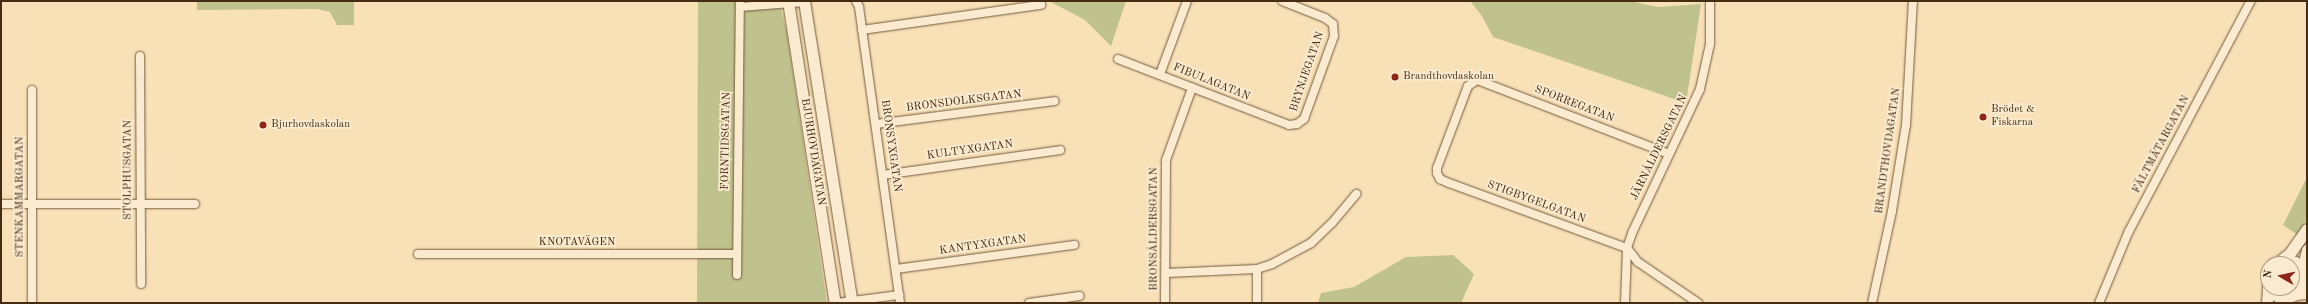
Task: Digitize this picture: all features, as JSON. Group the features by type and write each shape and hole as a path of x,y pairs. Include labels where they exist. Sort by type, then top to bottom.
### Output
{"main road":[{"name":"BJURHOVDAGATAN","path":"805,1 851,302"},
{"name":"BJURHOVDAGATAN","path":"788,2 836,303"},
{"path":"2286,256 2290,253 2307,229"},
{"path":"2277,296 2290,299 2303,285 2307,250"}],"street":[{"name":"FORNTIDSGATAN","path":"737,275 736,254 740,4 805,1"},
{"name":"BRONSYXGATAN","path":"836,303 900,299 876,124 862,30 856,1"},
{"path":"1160,74 1187,1"},
{"name":"BRYNJEGATAN","path":"1282,1 1332,23 1334,36 1304,119 1296,124"},
{"name":"JÄRNÅLDERSGATAN","path":"1625,303 1627,248 1700,89 1710,44 1710,1"},
{"name":"BRANDTHOVDAGATAN","path":"1872,303 1890,221 1906,125 1913,1"},
{"name":"FÄLTMÄTARGATAN","path":"2099,303 2129,231 2251,1"},
{"path":"862,30 1041,5"},
{"name":"STOLPHUSGATAN","path":"140,56 141,284"},
{"name":"FIBULAGATAN","path":"1118,59 1289,125 1296,124"},
{"name":"SPORREGATAN","path":"1439,177 1437,168 1468,86 1476,80 1485,82 1669,154"},
{"name":"BRONSÅLDERSGATAN","path":"1166,303 1166,160 1192,88"},
{"name":"STENKAMMARGATAN","path":"32,90 32,303"},
{"name":"BRONSDOLKSGATAN","path":"876,124 1055,101"},
{"name":"KULTYXGATAN","path":"883,175 1060,150"},
{"name":"STIGBYGELGATAN","path":"1439,177 1627,248"},
{"path":"1166,273 1256,269 1295,253 1311,243 1332,223 1356,194"},
{"path":"1,204 195,204"},
{"name":"KANTYXGATAN","path":"896,269 1074,245"},
{"path":"1627,248 1638,262 1698,303"},
{"name":"KNOTAVÄGEN","path":"418,254 736,254"},
{"path":"1256,269 1257,303"},
{"path":"2290,299 2307,295"},
{"path":"1029,303 1080,296"}],"green space":[{"path":"197,1 354,1 354,25 337,25 330,12 317,9 197,10"},
{"path":"698,1 779,1 787,33 827,303 697,303"},
{"path":"1049,1 1126,1 1111,46 1085,20"},
{"path":"1470,1 1629,1 1658,7 1701,4 1686,103 1493,37 1482,16"},
{"path":"2307,177 2307,219 2298,235 2283,225"},
{"path":"1453,255 1474,274 1461,303 1318,303 1321,293 1354,287 1406,257"}],"place":[{"name":"Brandthovdaskolan","path":"1395,77"},
{"name":"Brödet & Fiskarna","path":"1983,117"},
{"name":"Bjurhovdaskolan","path":"263,125"}]}
